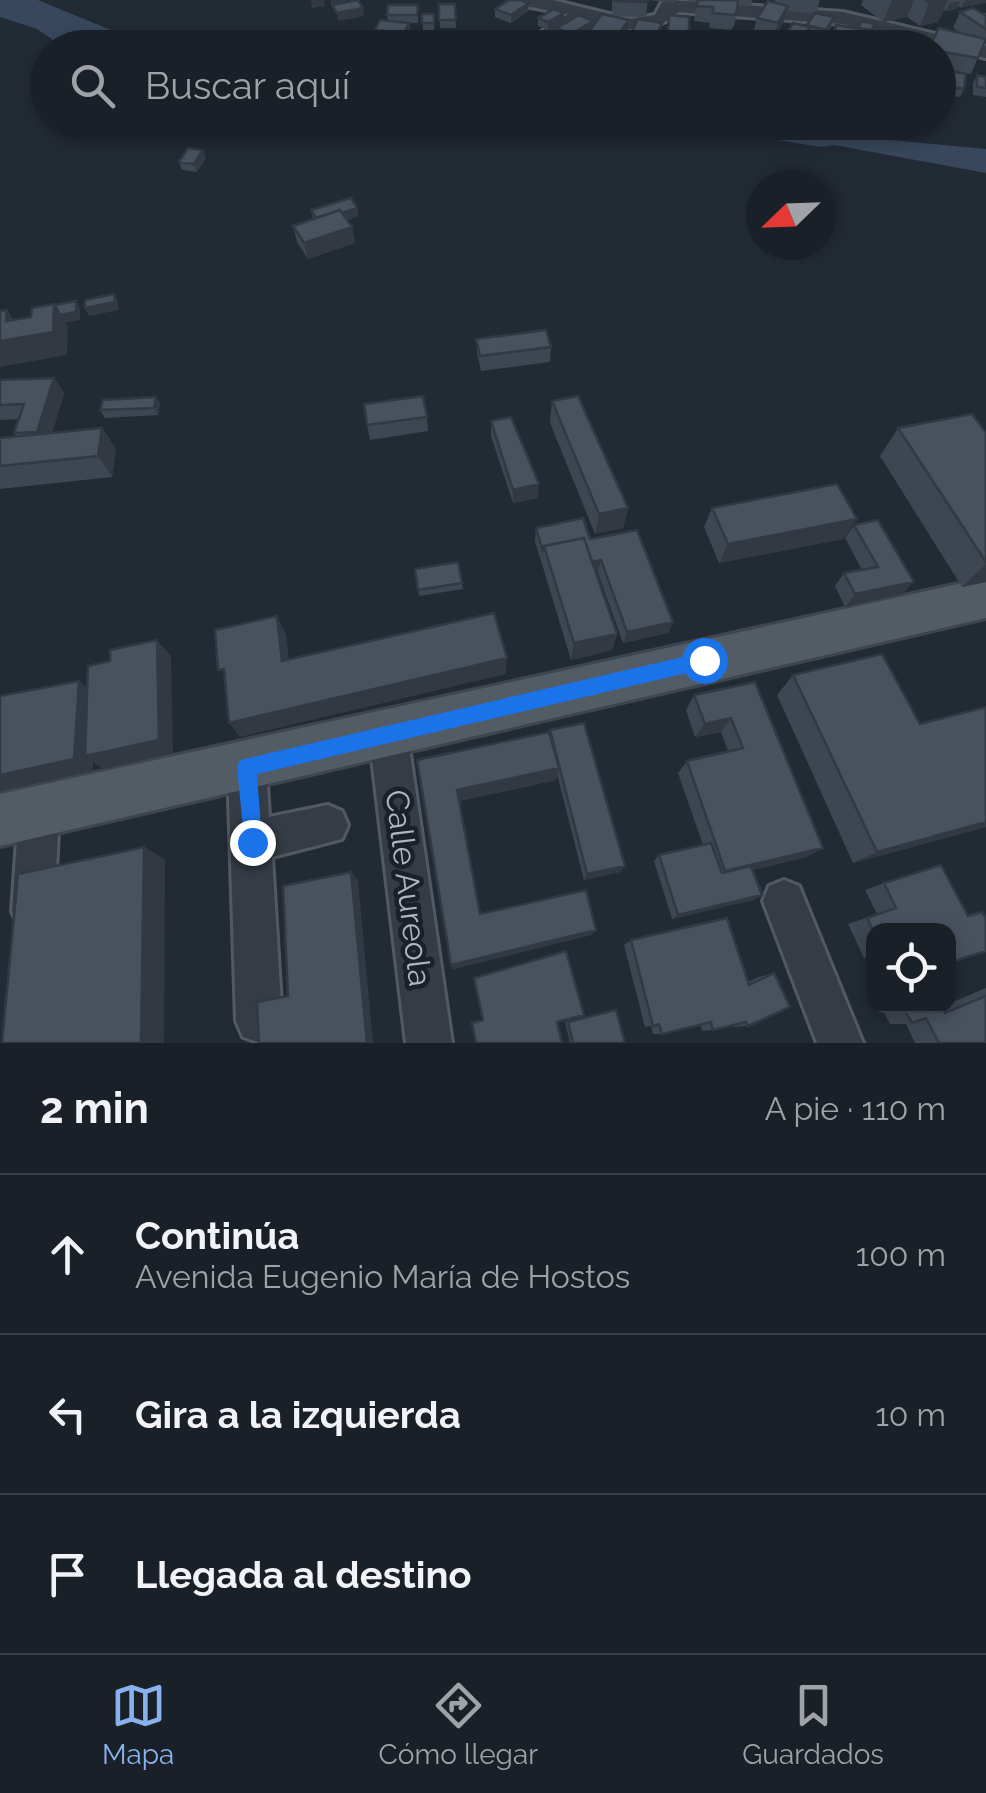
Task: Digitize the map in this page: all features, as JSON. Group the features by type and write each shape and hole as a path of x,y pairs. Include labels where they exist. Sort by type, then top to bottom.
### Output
{"main road":[{"path":"20,816 986,598"}],"street":[{"path":"522,0 638,25 662,19 669,6 678,6 843,18 893,30"},
{"path":"557,30 585,12"},
{"path":"597,30 608,19"},
{"path":"956,45 986,52"},
{"name":"Calle Aureola","path":"388,734 428,1043"},
{"path":"247,767 259,1021"},
{"path":"20,816 30,946"},
{"path":"252,842 328,825"},
{"path":"784,902 840,1043"}],"water":[{"path":"0,0 38,0 111,30 38,30 0,17"},
{"path":"778,140 891,140 986,149 986,173 834,145 821,147"}],"building":[{"path":"358,0 363,8 337,13 332,5"},
{"path":"509,0 529,3 511,15 495,9"},
{"path":"698,0 738,0 737,10 735,15 713,13 713,7 697,6"},
{"path":"768,1 788,6 778,23 757,18"},
{"path":"439,4 455,4 456,20 439,20"},
{"path":"388,5 418,5 417,15 387,15"},
{"path":"973,8 986,16 986,29 960,12"},
{"path":"554,9 564,13 548,22 538,18"},
{"path":"815,13 834,17 826,30 807,25"},
{"path":"422,14 434,14 434,23 422,23"},
{"path":"602,14 629,20 622,30 590,30"},
{"path":"579,15 593,21 578,30 557,28"},
{"path":"669,15 689,17 689,30 668,30"},
{"path":"638,19 662,23 659,30 633,30"},
{"path":"380,20 409,23 406,30 375,30"},
{"path":"862,21 875,24 872,30 858,28"},
{"path":"793,23 810,27 808,30 788,30"},
{"path":"836,25 868,30 835,30"},
{"path":"956,32 986,39 978,58 956,54"},
{"path":"956,72 966,74 964,89 956,88"},
{"path":"977,75 986,77 986,88 977,87"},
{"path":"188,148 203,150 194,164 179,162"},
{"path":"351,198 357,208 342,213 340,210 316,218 311,210"},
{"path":"340,210 352,227 304,243 293,226"},
{"path":"114,294 115,302 85,308 85,300"},
{"path":"76,301 76,312 60,315 55,305"},
{"path":"54,304 53,332 0,341 0,311 7,310 6,321 31,317 32,308"},
{"path":"546,330 551,347 480,356 476,339"},
{"path":"54,378 37,432 14,433 24,404 0,405 0,380"},
{"path":"423,396 427,417 367,425 364,404"},
{"path":"578,396 628,508 599,514 552,401"},
{"path":"156,397 154,408 100,410 103,400"},
{"path":"972,414 986,433 986,562 898,428"},
{"path":"511,417 539,484 513,490 491,421"},
{"path":"102,428 98,456 0,466 0,438"},
{"path":"837,484 857,519 728,544 712,508"},
{"path":"583,518 590,539 637,530 673,622 627,632 601,560 592,562 584,538 544,546 543,552 536,528"},
{"path":"878,520 914,582 855,594 844,573 878,567 854,525"},
{"path":"584,538 617,634 574,643 544,546"},
{"path":"458,562 462,583 418,590 415,569"},
{"path":"494,613 507,658 229,723 224,669 218,670 215,630 277,616 282,661"},
{"path":"157,640 159,740 85,756 88,666 110,661 110,650"},
{"path":"882,654 920,724 986,707 986,822 877,852 793,675"},
{"path":"79,681 74,759 0,775 0,696"},
{"path":"755,682 823,848 725,871 687,761 743,748 731,718 705,724 694,695"},
{"path":"584,723 625,866 587,874 550,730"},
{"path":"549,732 559,768 457,790 480,914 586,890 596,930 451,965 417,760"},
{"path":"711,843 722,873 751,866 762,895 678,915 659,855"},
{"path":"144,847 141,1043 2,1043 18,874"},
{"path":"941,865 968,916 982,912 986,918 986,951 956,960 956,923 870,923 867,918 896,908 884,883"},
{"path":"351,872 367,1043 259,1043 257,1002 288,996 283,886"},
{"path":"727,918 749,985 774,973 790,1007 748,1026 746,1022 713,1030 711,1022 662,1034 659,1024 653,1026 631,940"},
{"path":"566,951 584,1015 557,1022 562,1043 476,1043 472,1023 483,1020 474,978"},
{"path":"986,996 986,1043 939,1043 926,1018 912,1023 906,1013 956,1013 956,1008"},
{"path":"616,1010 625,1043 573,1043 568,1022"}],"route":[{"path":"252,842 247,767 704,660"}]}
